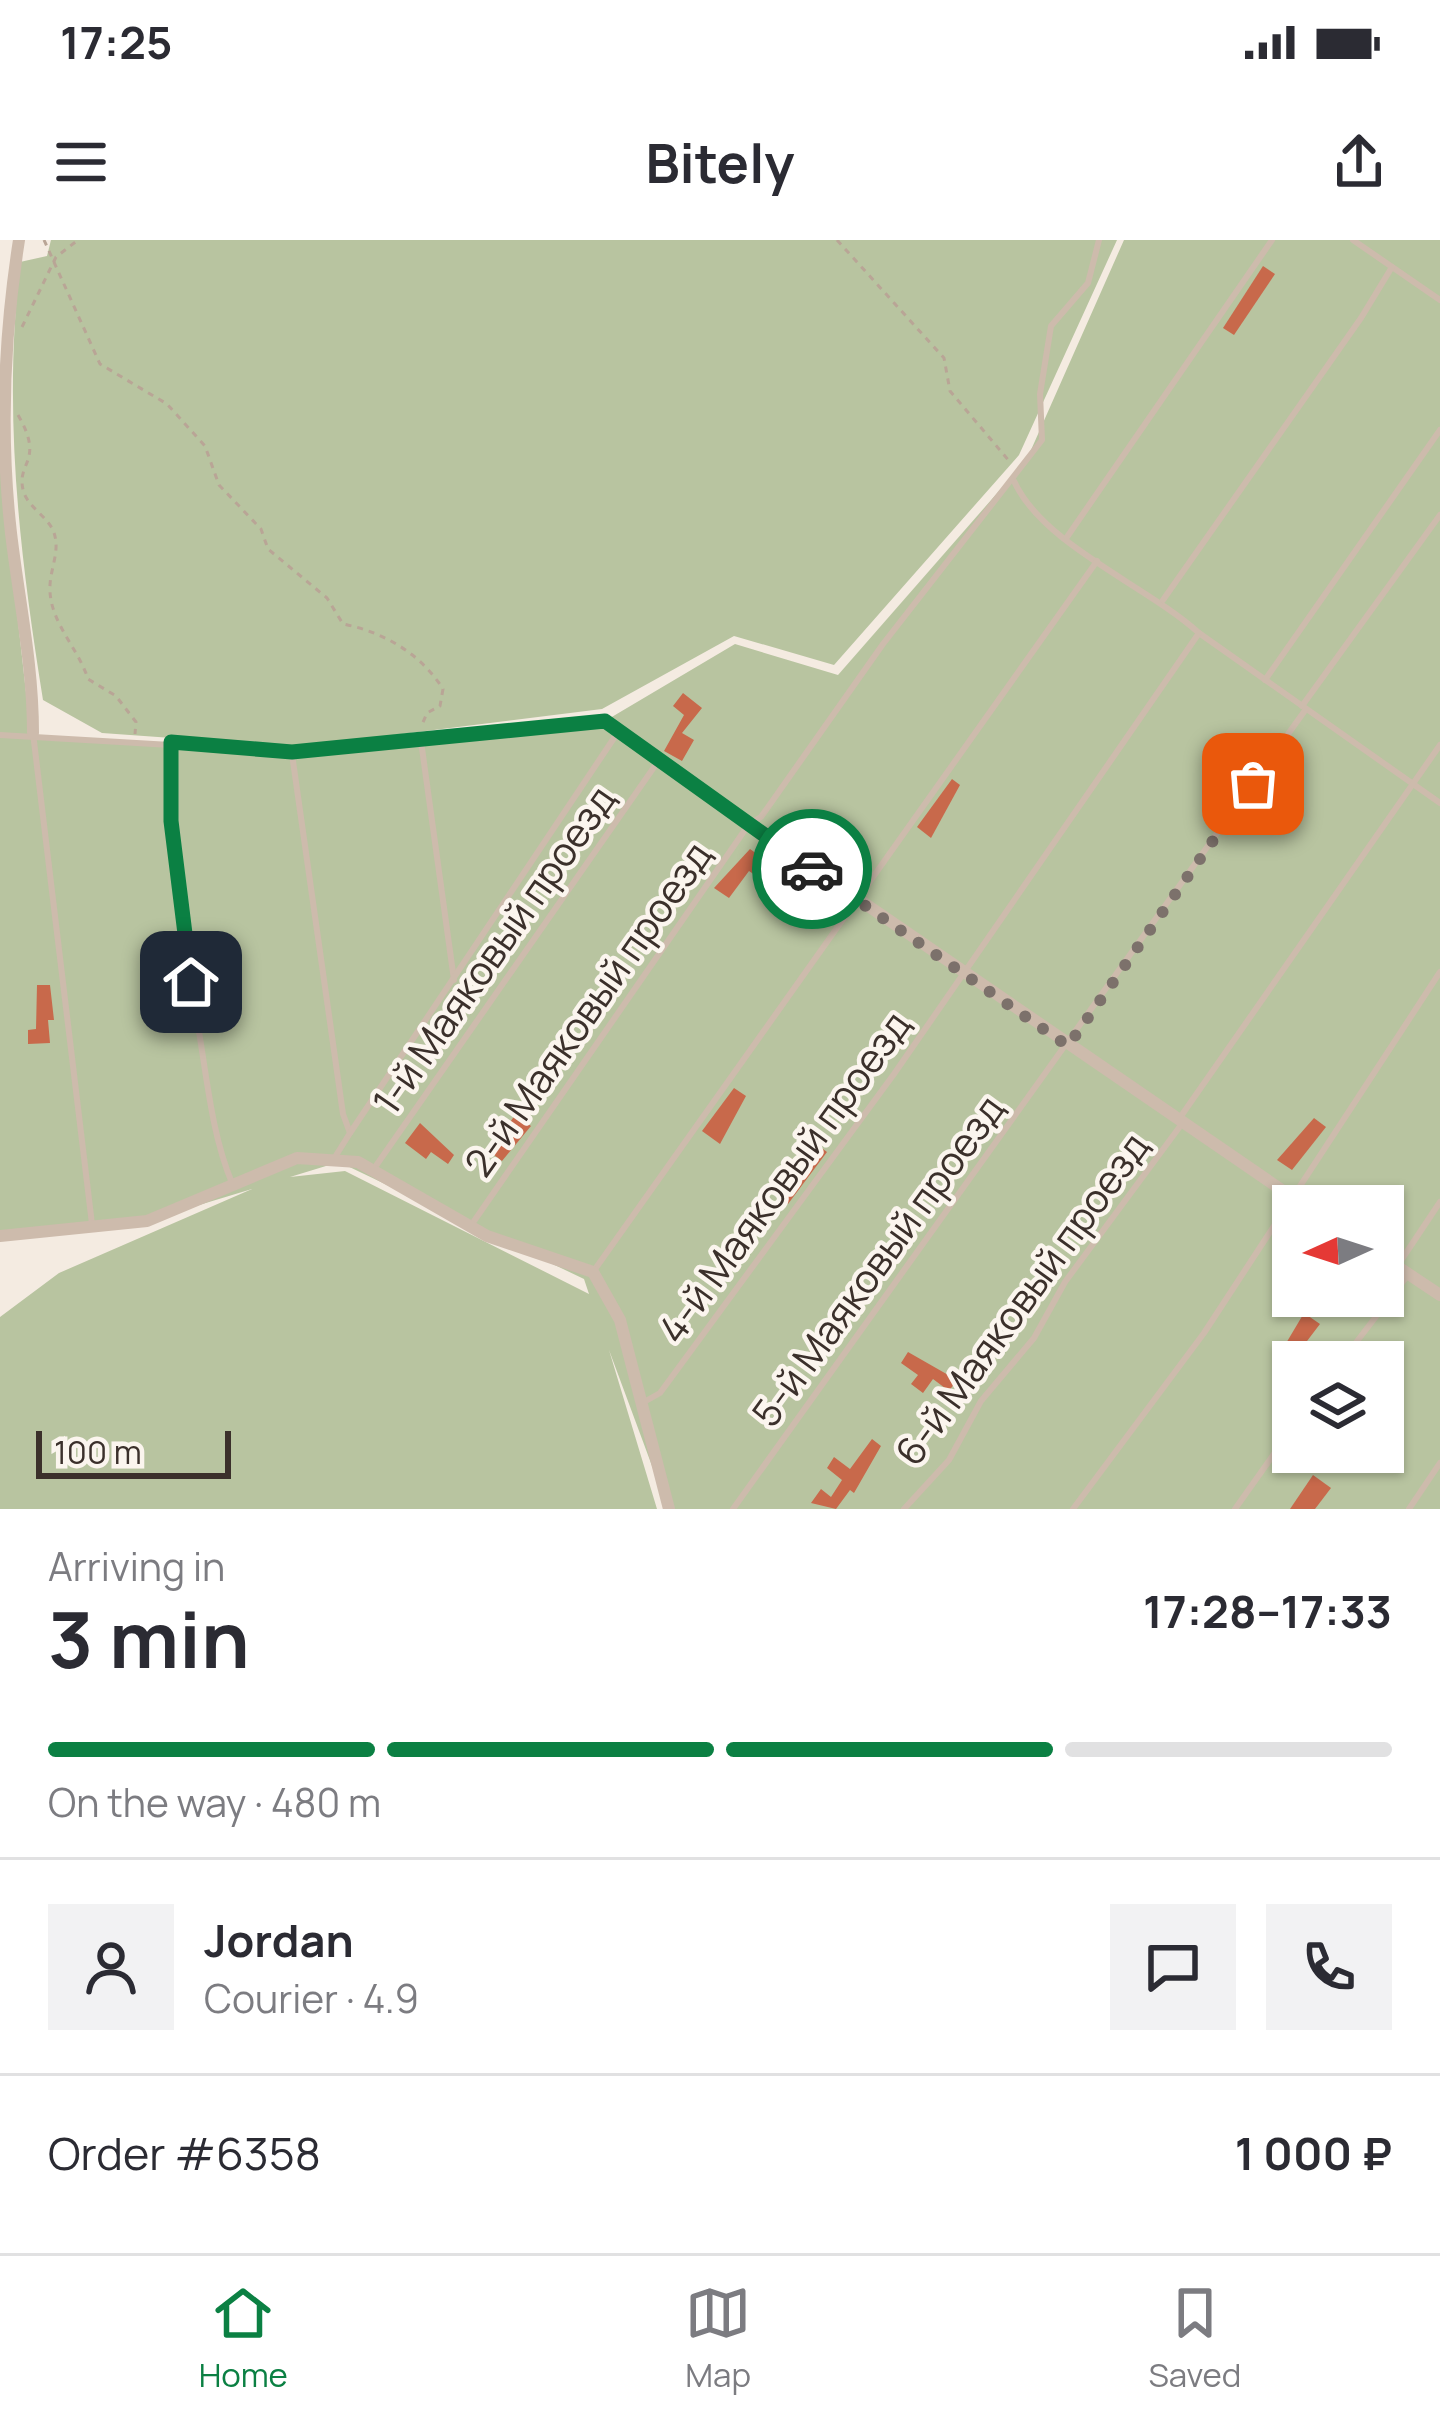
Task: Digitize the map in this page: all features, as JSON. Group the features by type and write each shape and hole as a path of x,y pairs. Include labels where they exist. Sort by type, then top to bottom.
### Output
{"street":[{"path":"19,240 2,363 7,548 34,671 33,733"},
{"path":"749,824 963,976 1275,1185"},
{"path":"0,1236 147,1221 297,1158 358,1162 534,1255 593,1272 620,1321 669,1509"},
{"path":"1404,1269 1440,1295"}],"lane":[{"name":"2-й Маяковый проезд","path":"472,1224 749,824 761,817 883,644 1042,440 1040,394 1052,326 1088,283 1100,240"},
{"path":"1067,537 1273,240"},
{"path":"1353,240 1440,299"},
{"path":"0,257 16,257"},
{"path":"1163,600 1361,318 1391,267"},
{"path":"1265,680 1440,430"},
{"path":"1014,481 1025,505 1097,561 1163,600 1199,633 1440,803"},
{"name":"5-й Маяковый проезд","path":"733,1509 1068,1046 1440,515"},
{"path":"593,1272 1097,561"},
{"name":"4-й Маяковый проезд","path":"641,1404 660,1393 963,976 1199,633"},
{"path":"0,735 33,733 292,752 605,721 749,824"},
{"path":"333,1160 619,731"},
{"path":"33,733 93,1228"},
{"path":"421,741 454,980"},
{"path":"171,742 171,821 191,982 219,1151 232,1183"},
{"name":"6-й Маяковый проезд","path":"904,1509 950,1460 980,1401 1034,1338 1065,1282 1440,745"},
{"path":"292,752 343,1114 350,1133"},
{"name":"1-й Маяковый проезд","path":"374,1170 659,760"},
{"path":"1298,1185 1440,972"},
{"path":"1404,1269 1440,1202"},
{"path":"1073,1509 1204,1333 1272,1226"},
{"path":"1235,1509 1272,1457"},
{"path":"1409,1509 1440,1462"}],"path":[{"path":"44,240 56,257 100,364 167,404 205,446 219,485 261,530 268,549 327,598 343,624 371,630 428,665 443,689 440,706 422,724 421,741"},
{"path":"2,363 56,257 78,240"},
{"path":"837,240 944,358 950,391 1007,453 1014,481"},
{"path":"12,404 31,436 32,458 22,475 25,495 53,531 56,557 49,586 57,622 81,657 88,679 116,696 136,722 135,739"}],"green space":[{"path":"51,240 1117,240 1019,455 834,665 734,636 602,709 298,747 102,733 43,700 16,482 13,374 20,262 47,256"},
{"path":"1124,240 1440,240 1440,1509 668,1509 609,1350 657,1509 0,1509 0,1317 59,1273 252,1189 143,1222 0,1240 0,386 8,532 31,737 295,755 605,721 735,644 838,675 1027,459","holes":["339,1162 584,1279 589,1294 345,1171 290,1177"]}],"building":[{"path":"1263,266 1275,274 1234,335 1223,328"},
{"path":"683,693 702,708 682,733 694,740 682,761 664,751 684,715 673,706"},
{"path":"952,779 960,785 931,838 917,827"},
{"path":"750,849 768,862 758,877 749,871 729,898 714,888"},
{"path":"37,985 50,985 54,1020 48,1020 50,1043 28,1044 28,1030 36,1029"},
{"path":"734,1088 746,1096 720,1144 702,1131"},
{"path":"515,1115 531,1126 502,1161 490,1152"},
{"path":"1314,1118 1326,1127 1292,1170 1277,1160"},
{"path":"420,1123 454,1155 448,1164 431,1152 426,1159 405,1143"},
{"path":"819,1146 827,1152 788,1204 777,1196 803,1151 810,1157"},
{"path":"1302,1317 1320,1324 1307,1341 1287,1341"},
{"path":"908,1352 957,1380 949,1391 933,1379 923,1393 911,1384 918,1375 901,1363"},
{"path":"872,1439 881,1446 854,1493 850,1490 836,1509 811,1503 821,1489 831,1497 842,1480 827,1468 834,1457 850,1469"},
{"path":"1313,1475 1331,1488 1315,1509 1290,1509"}],"way so far":[{"path":"812,869 1068,1046 1253,784"}],"route":[{"path":"191,982 171,821 171,742 292,752 605,721 812,869"}]}
